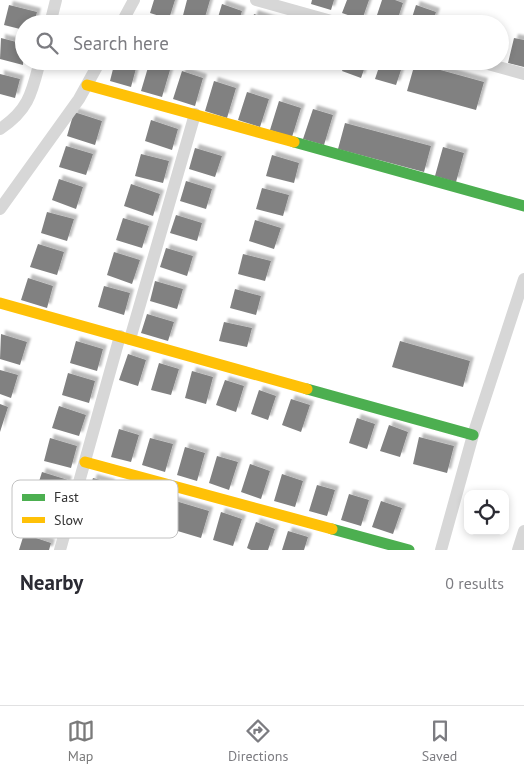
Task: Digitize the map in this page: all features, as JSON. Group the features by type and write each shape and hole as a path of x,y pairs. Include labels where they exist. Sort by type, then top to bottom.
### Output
{"street":[{"path":"52,15 56,0"},
{"path":"126,15 134,0"},
{"path":"256,0 310,15"},
{"path":"0,129 14,120 31,96 38,70"},
{"path":"0,209 79,99 95,70"},
{"path":"509,70 524,74"},
{"path":"87,84 524,206"},
{"path":"80,480 195,114"},
{"path":"442,550 473,435 524,279"},
{"path":"0,304 473,435"},
{"path":"85,462 151,480"},
{"path":"178,487 409,550"},
{"path":"518,550 524,531"}],"building":[{"path":"154,0 175,0 170,15 150,13"},
{"path":"187,0 210,0 206,15 183,15"},
{"path":"312,0 334,0 331,10 311,4"},
{"path":"347,0 369,0 364,15 342,13"},
{"path":"382,0 395,0 403,3 399,15 377,15"},
{"path":"222,4 242,11 241,15 219,15"},
{"path":"9,5 37,12 36,15 15,15 15,28 4,25"},
{"path":"416,5 436,12 435,15 413,15"},
{"path":"1,38 15,42 15,63 0,59"},
{"path":"514,38 524,40 524,67 509,63"},
{"path":"113,70 136,70 131,87 110,81"},
{"path":"147,70 170,70 162,97 141,91"},
{"path":"342,70 364,70 361,78"},
{"path":"378,70 401,70 396,85 375,79"},
{"path":"413,70 440,70 484,82 476,110 407,91"},
{"path":"182,71 203,78 195,106 173,99"},
{"path":"0,74 20,79 15,98 0,94"},
{"path":"214,81 236,88 227,118 205,111"},
{"path":"247,92 269,99 260,127 238,120"},
{"path":"279,101 301,108 292,137 270,130"},
{"path":"313,109 333,115 324,145 303,139"},
{"path":"74,112 102,121 95,145 67,136"},
{"path":"151,120 178,129 172,150 145,141"},
{"path":"345,123 431,146 424,172 338,149"},
{"path":"66,146 93,154 86,175 59,167"},
{"path":"443,147 464,153 456,182 435,176"},
{"path":"195,148 222,156 215,177 189,169"},
{"path":"141,154 169,161 163,183 135,176"},
{"path":"272,155 299,163 294,183 266,176"},
{"path":"59,179 83,187 76,209 52,200"},
{"path":"186,181 212,189 206,209 180,201"},
{"path":"131,184 160,194 153,216 124,206"},
{"path":"262,188 289,195 283,216 256,209"},
{"path":"47,212 74,219 67,241 41,233"},
{"path":"176,215 202,223 197,241 170,233"},
{"path":"123,218 149,226 142,248 116,240"},
{"path":"255,220 281,228 274,249 249,241"},
{"path":"38,244 64,252 57,275 30,267"},
{"path":"166,248 193,256 187,276 160,267"},
{"path":"114,252 140,260 132,284 107,275"},
{"path":"243,254 271,261 265,281 238,274"},
{"path":"28,278 53,286 47,308 21,300"},
{"path":"155,281 183,289 177,309 150,301"},
{"path":"104,286 130,293 124,315 98,307"},
{"path":"235,289 261,296 256,315 230,308"},
{"path":"147,314 174,322 168,341 141,333"},
{"path":"224,322 252,328 247,347 219,341"},
{"path":"1,334 27,342 20,365 0,359"},
{"path":"76,341 103,349 97,371 70,363"},
{"path":"400,341 470,361 463,387 392,367"},
{"path":"128,354 146,360 138,386 119,380"},
{"path":"159,363 179,369 171,395 151,390"},
{"path":"0,370 18,375 11,398 0,394"},
{"path":"192,371 213,377 206,404 185,398"},
{"path":"68,373 95,381 89,403 62,395"},
{"path":"225,380 244,386 236,412 216,405"},
{"path":"259,390 276,396 268,420 251,414"},
{"path":"291,399 310,405 301,432 282,425"},
{"path":"0,404 8,407 0,432"},
{"path":"59,406 86,415 79,436 52,428"},
{"path":"357,418 375,424 367,449 349,443"},
{"path":"389,425 408,432 400,457 380,451"},
{"path":"119,429 139,435 131,462 111,457"},
{"path":"419,437 454,446 447,473 413,464"},
{"path":"50,438 77,446 71,468 44,461"},
{"path":"150,438 173,444 165,472 142,465"},
{"path":"185,447 205,453 197,481 177,475"},
{"path":"217,456 238,462 229,490 209,483"},
{"path":"250,464 270,471 261,499 241,492"},
{"path":"42,472 68,480 39,480"},
{"path":"282,474 303,481 295,507 274,501"},
{"path":"317,485 335,490 327,516 309,511"},
{"path":"349,494 369,500 361,526 341,520"},
{"path":"381,501 402,508 393,534 372,527"},
{"path":"178,502 209,511 201,538 178,531"},
{"path":"221,512 242,519 233,546 213,540"},
{"path":"256,522 275,529 268,550 251,550 247,548"},
{"path":"288,531 308,537 304,550 282,550"},
{"path":"23,538 36,538 51,543 49,550 19,550"}],"traffic: fast":[{"path":"294,142 524,206"},
{"path":"307,389 473,435"},
{"path":"332,529 409,550"}],"traffic: slow":[{"path":"87,85 294,142"},
{"path":"0,303 307,389"},
{"path":"85,462 151,480"},
{"path":"178,487 332,529"}]}
